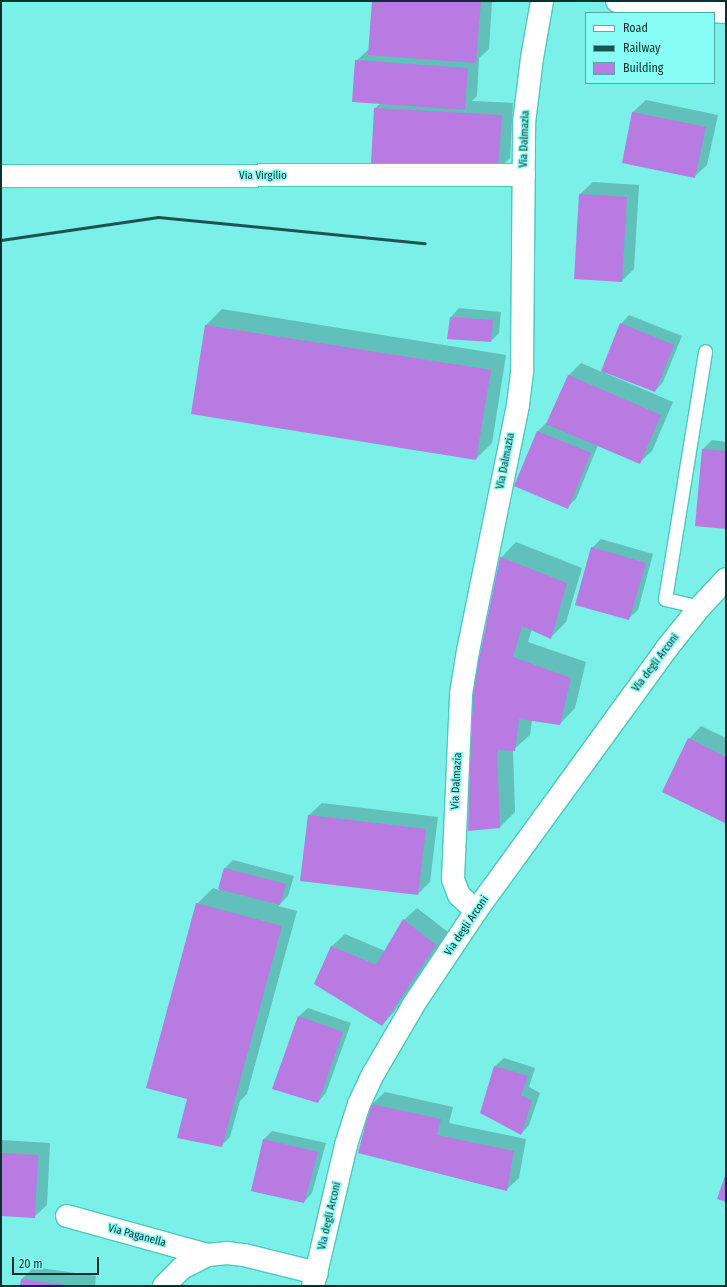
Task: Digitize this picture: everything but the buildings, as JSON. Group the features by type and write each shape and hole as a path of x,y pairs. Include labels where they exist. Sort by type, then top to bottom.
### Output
{"street":[{"name":"Via Dalmazia","path":"476,911 459,895 453,879 461,694 468,651 519,398 523,338 524,123 532,58 542,1"},
{"path":"617,1 659,7 726,12"},
{"name":"Via Virgilio","path":"1,176 524,175"},
{"name":"Via degli Arconi","path":"315,1279 346,1145 359,1104 372,1076 414,1004 476,911 667,648 700,607 726,579"},
{"name":"Via Paganella","path":"66,1216 208,1255"},
{"name":"Via Paganella","path":"164,1286 182,1268 208,1255 227,1253 244,1255 315,1279"}],"lane":[{"path":"700,607 665,599 705,351"}],"railway":[{"path":"1,240 158,217 425,243"}]}
